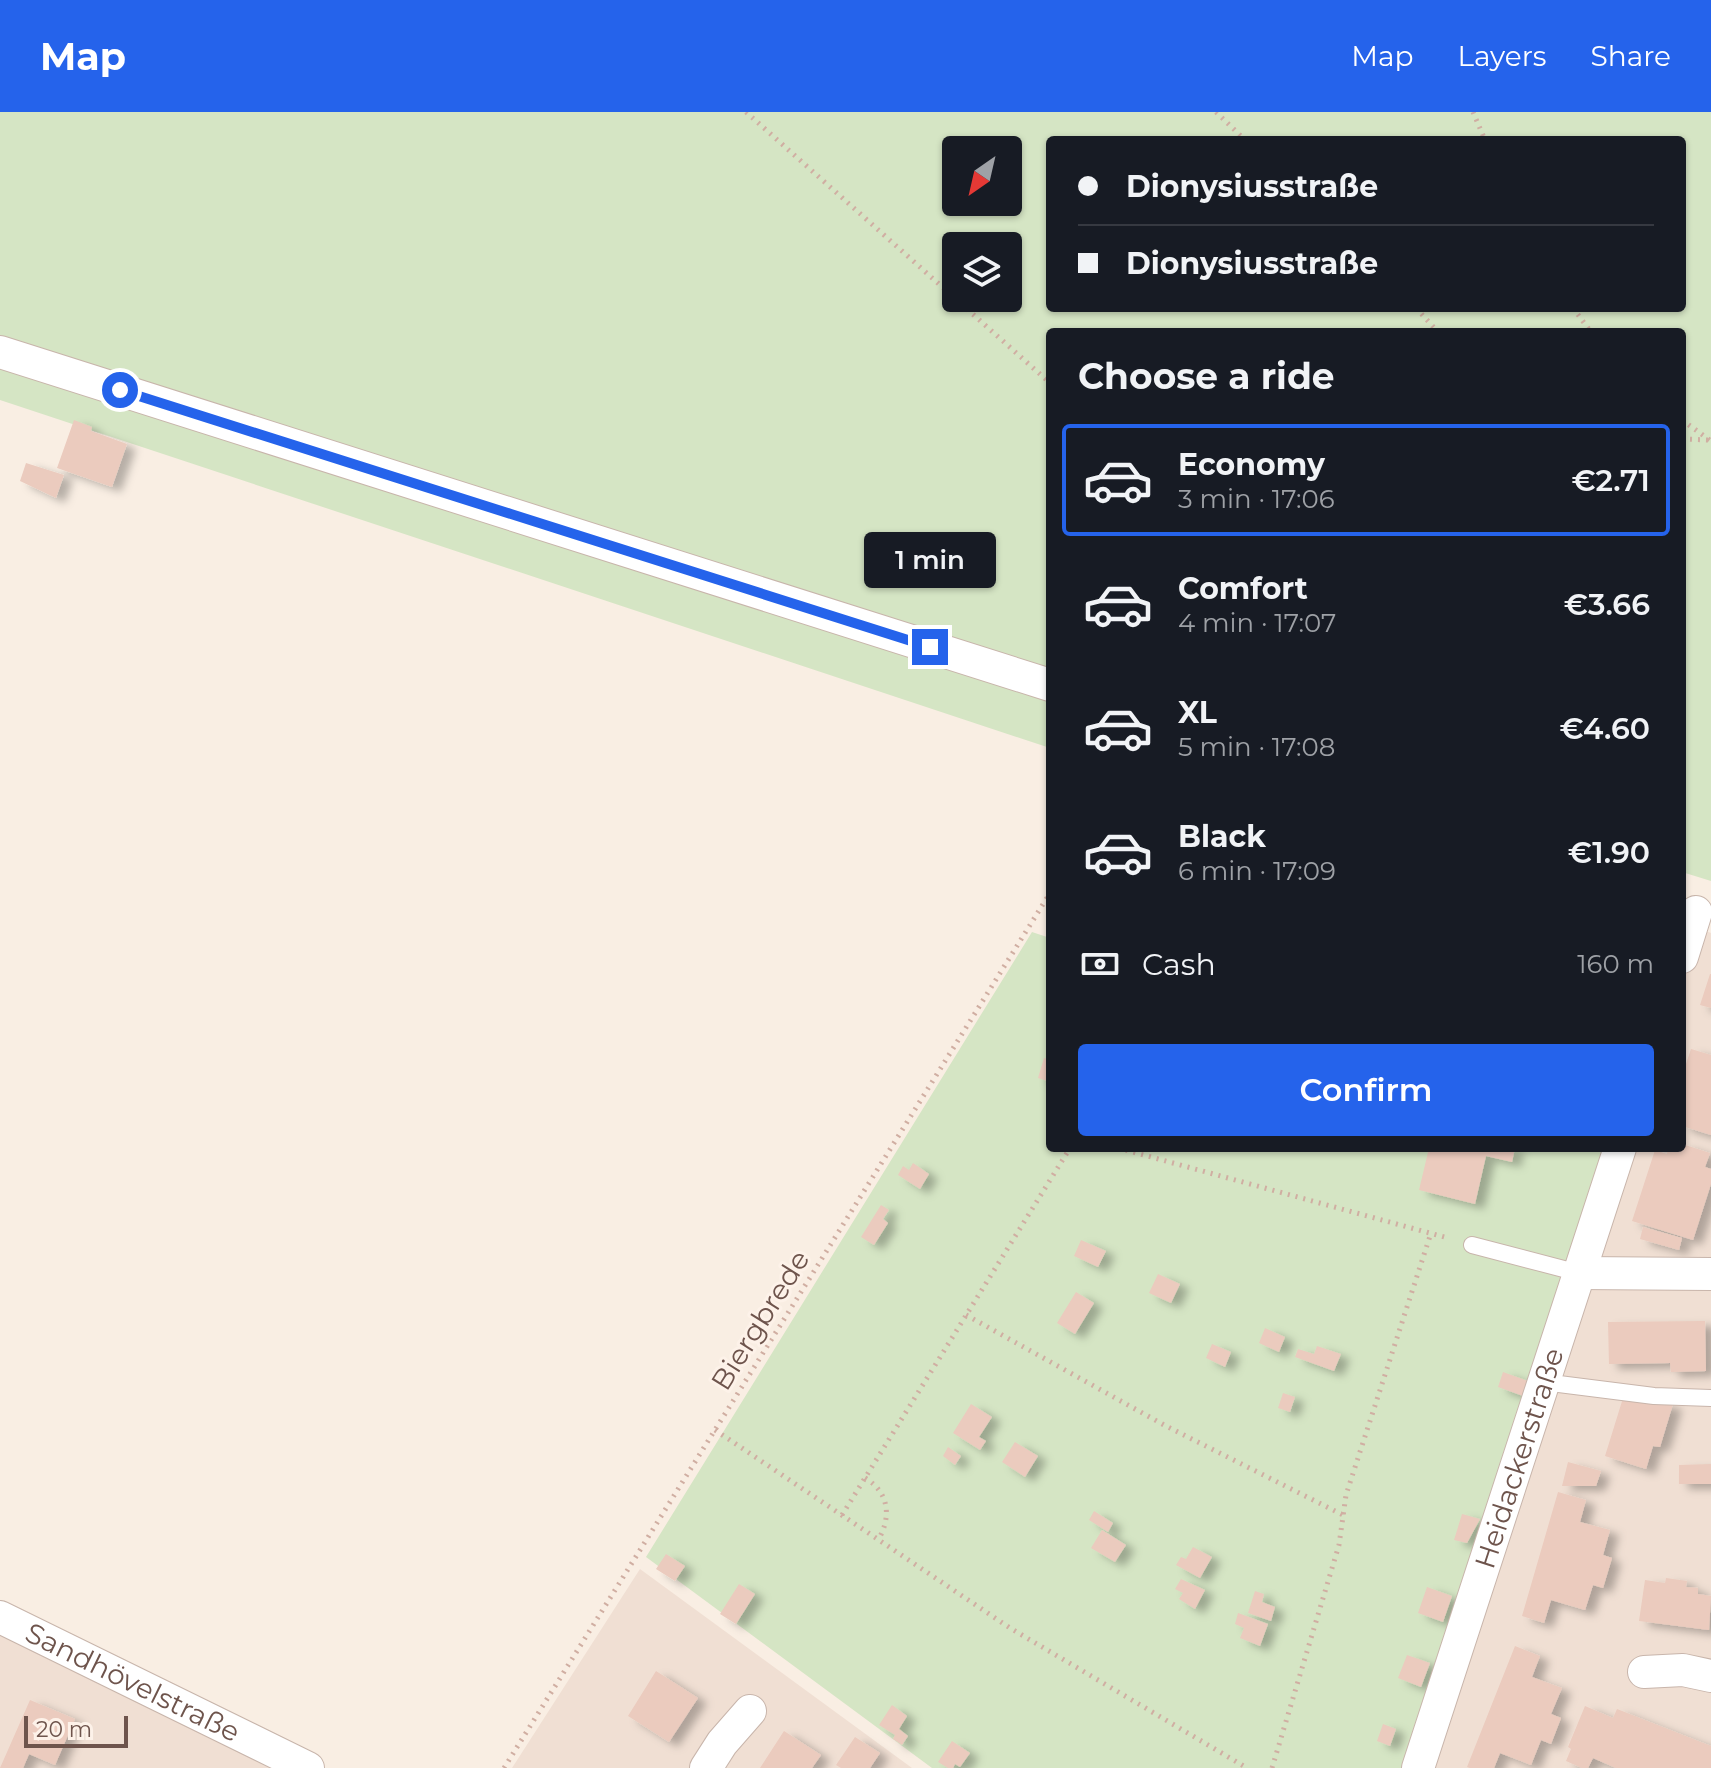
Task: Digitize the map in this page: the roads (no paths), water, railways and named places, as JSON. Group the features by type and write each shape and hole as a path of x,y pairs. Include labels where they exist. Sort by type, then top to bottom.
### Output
{"street":[{"path":"0,352 1046,684"},
{"path":"1686,944 1696,912"},
{"name":"Heidackerstraße","path":"1418,1768 1619,1152"},
{"path":"1579,1273 1711,1274"},
{"name":"Sandhövelstraße","path":"0,1617 308,1768"},
{"path":"1644,1672 1683,1670 1711,1676"},
{"path":"706,1768 722,1743 750,1711"}],"lane":[{"path":"1472,1245 1579,1273"},
{"path":"1543,1382 1654,1396 1711,1398"}]}
